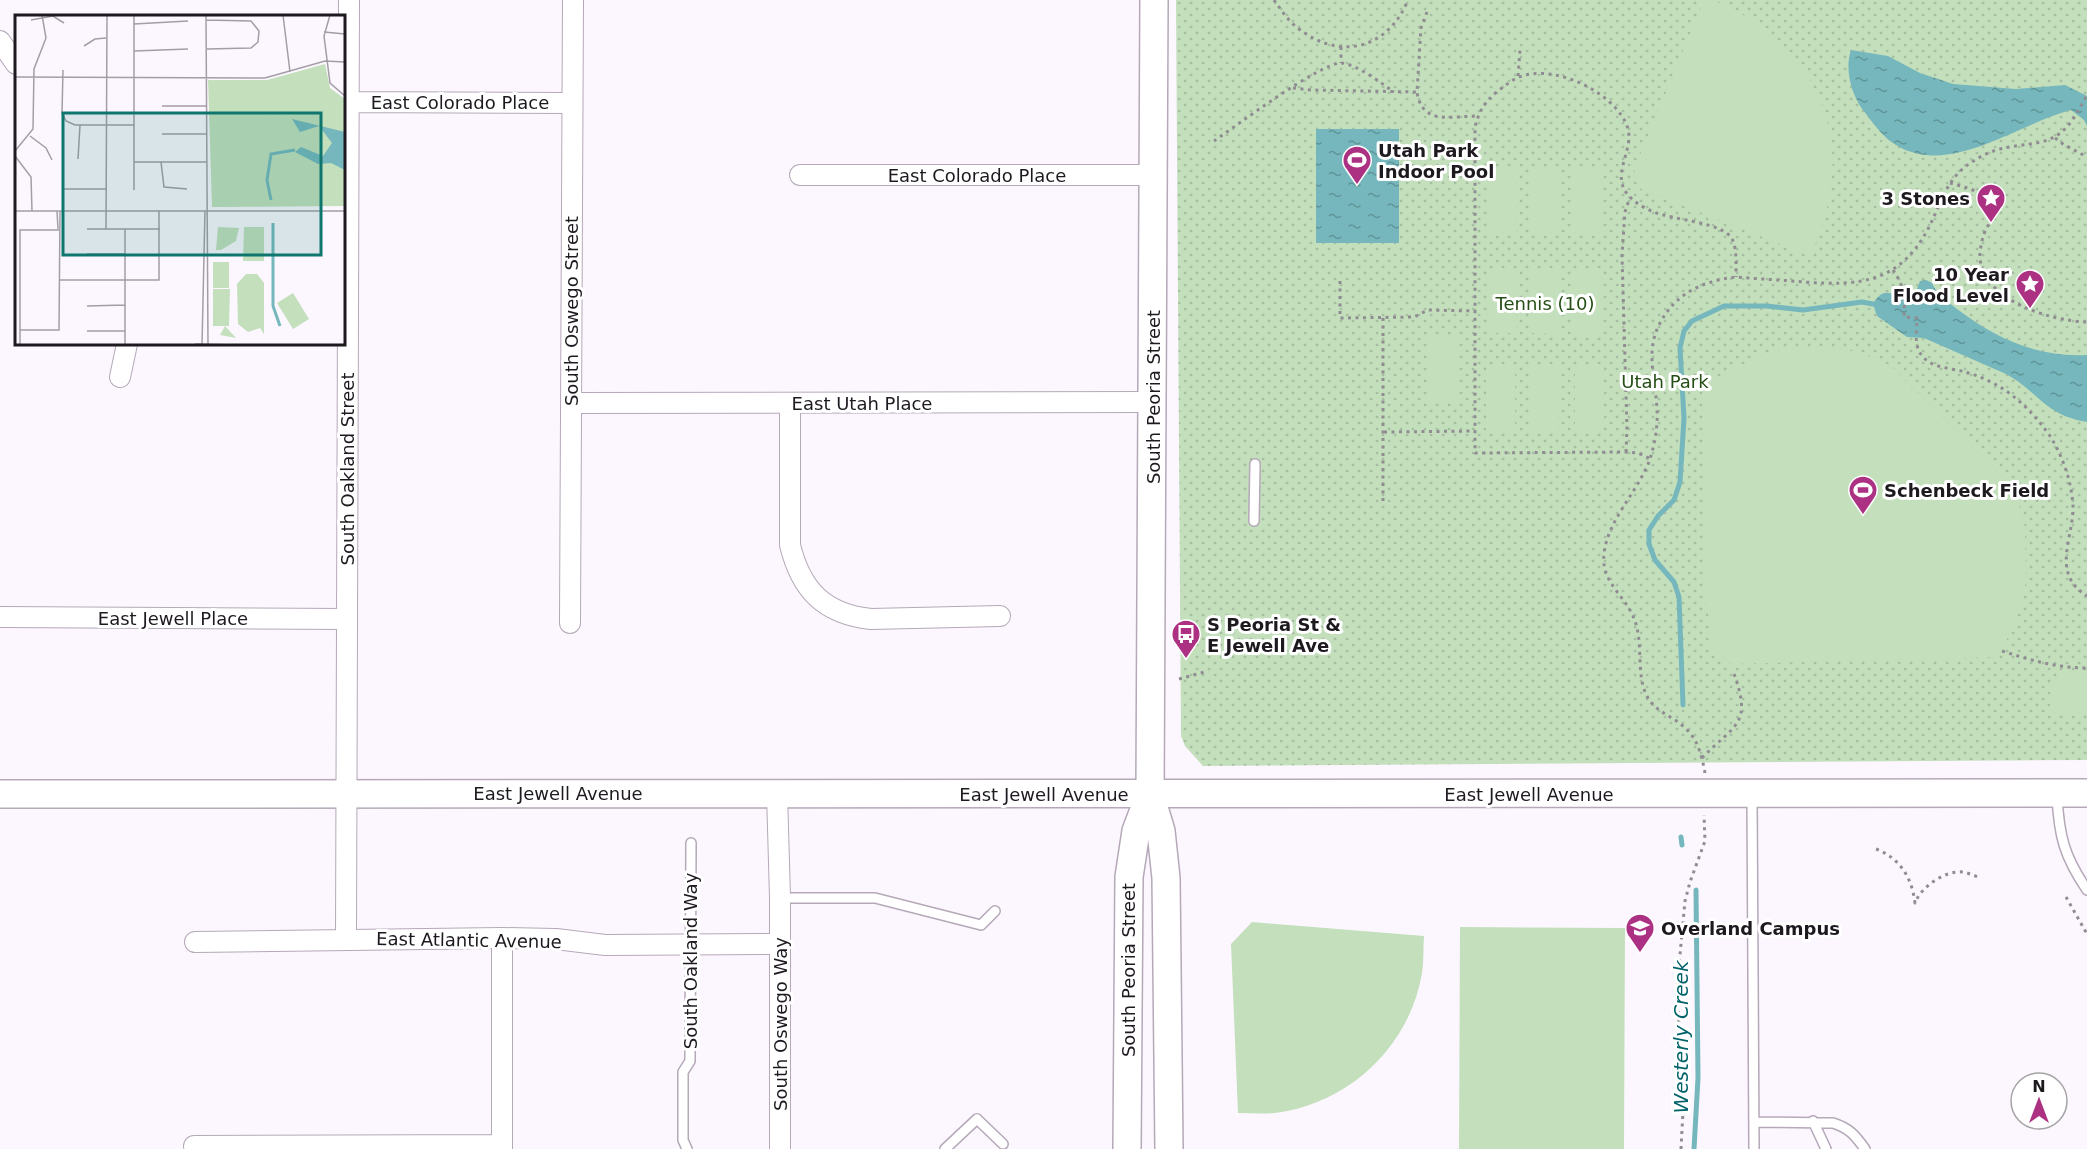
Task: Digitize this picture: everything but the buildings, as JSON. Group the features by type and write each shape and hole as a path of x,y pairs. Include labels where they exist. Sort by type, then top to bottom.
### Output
{"street":[{"name":"South Oakland Street","path":"345,939 346,102 349,0"},
{"name":"South Oswego Street","path":"570,623 573,0"},
{"name":"South Peoria Street","path":"1154,0 1150,794 1162,836 1167,885 1169,1149"},
{"path":"0,41 15,63"},
{"name":"East Colorado Place","path":"346,102 572,103"},
{"name":"East Colorado Place","path":"800,175 1154,175"},
{"path":"120,377 127,345"},
{"name":"East Utah Place","path":"571,403 1153,402"},
{"path":"790,403 790,545 795,566 805,585 834,610 854,617 1000,616"},
{"name":"East Jewell Place","path":"0,617 346,618"},
{"name":"South Oswego Way","path":"777,793 780,898 780,1149"},
{"name":"East Jewell Avenue","path":"0,794 2087,793"},
{"name":"South Peoria Street","path":"1127,1149 1129,877 1136,831 1150,794"},
{"path":"194,1146 502,1147 502,938"},
{"name":"East Atlantic Avenue","path":"195,942 502,938 556,939 605,945 780,944"}],"lane":[{"path":"1254,521 1255,464"},
{"path":"2057,793 2058,822 2064,846 2087,890"},
{"path":"1752,794 1754,1149"},
{"name":"South Oakland Way","path":"687,1149 683,1140 683,1072 690,1061 691,843"},
{"path":"780,898 875,898 981,925 995,911"},
{"path":"945,1149 977,1119 1003,1144"},
{"path":"1813,1121 1826,1149"},
{"path":"1754,1122 1833,1123 1853,1132 1865,1149"}],"path":[{"path":"1274,0 1300,31 1326,44 1341,47 1363,45 1385,34 1401,15 1408,0"},
{"path":"1427,12 1421,28 1419,102 1428,114 1435,117 1478,116"},
{"path":"1341,47 1341,63"},
{"path":"1518,76 1520,50"},
{"path":"1214,141 1292,87 1325,68 1341,63 1371,75 1394,92"},
{"path":"1650,458 1638,453 1626,452 1475,453 1475,127 1483,106 1491,96 1518,76 1533,73 1552,74 1586,85 1605,99 1626,123 1629,133 1621,180 1630,198 1655,213 1714,227 1730,235 1733,240 1736,277"},
{"path":"1292,87 1311,90 1418,92"},
{"path":"1705,773 1696,742 1685,727 1656,709 1645,692 1639,635 1634,616 1606,573 1604,560 1605,545 1610,531 1641,482 1656,433 1657,409 1652,356 1659,325 1672,305 1684,293 1701,284 1736,277 1838,284 1858,283 1893,270 1920,242 1950,183 1971,162 1993,151 2055,137 2074,118 2087,94"},
{"path":"2055,137 2087,157"},
{"path":"1950,183 1976,191 1985,198 1990,206 1993,216 1983,236 1980,252 1980,262 1990,284 2006,297 2030,310 2064,320 2087,322"},
{"path":"1626,452 1622,255 1624,212 1630,198"},
{"path":"1893,270 1899,279 1905,297 1904,317 1917,318 1916,344 1923,358 1932,363 1993,382 2034,415 2050,437 2062,458 2071,493 2072,519 2066,570 2078,590 2087,596"},
{"path":"1340,281 1340,318 1414,317 1428,310 1476,311"},
{"path":"1383,318 1383,501"},
{"path":"1383,432 1475,431"},
{"path":"2002,651 2057,666 2087,668"},
{"path":"1179,679 1208,671"},
{"path":"1702,758 1728,735 1741,716 1742,695 1733,671"},
{"path":"1681,1149 1683,1111 1678,976 1686,901 1690,882 1705,841 1704,813"},
{"path":"1876,849 1887,853 1901,866 1913,890 1915,903 1922,890 1947,875 1965,872 1978,877"},
{"path":"2066,897 2087,934"}],"green space":[{"name":"Utah Park","path":"1176,0 2087,0 2087,760 1203,766 1185,746 1181,736"},
{"path":"1704,0 1727,6 1761,28 1787,51 1807,76 1821,103 1830,132 1833,162 1830,192 1823,224 1810,256 1639,188 1634,169"},
{"path":"1488,168 1517,169 1516,232 1487,232"},
{"path":"1530,168 1559,169 1559,232 1530,232"},
{"path":"1573,169 1603,169 1602,232 1573,232"},
{"path":"1488,270 1517,270 1516,333 1487,333"},
{"name":"Tennis (10)","path":"1530,270 1559,270 1559,334 1530,333"},
{"path":"1573,270 1603,270 1602,334 1573,334"},
{"path":"1429,337 1458,337 1458,401 1429,401"},
{"name":"Schenbeck Field","path":"1821,346 1858,352 1890,365 2007,481 2019,505 2025,527 2026,579 2023,604 1999,657 1731,664 1710,644 1710,624 1704,591 1702,377 1717,377 1764,354 1783,349"},
{"path":"1486,367 1515,367 1515,431 1486,430"},
{"path":"1530,367 1559,367 1558,431 1529,431"},
{"path":"1575,367 1604,367 1604,431 1575,431"},
{"path":"2081,671 2087,673 2087,712 2050,712 2050,695 2054,682 2063,674"},
{"path":"1252,922 1424,936 1422,973 1415,1000 1390,1047 1372,1067 1351,1084 1328,1098 1275,1113 1238,1113 1231,944"},
{"path":"1460,927 1625,928 1624,1149 1459,1149"}],"water":[{"path":"1851,50 1888,56 1920,73 1953,84 2016,89 2065,85 2087,96 2087,126 2084,120 2071,110 1981,146 1957,153 1934,155 1911,152 1890,141 1861,107 1853,92 1849,75"},
{"name":"Utah Park Indoor Pool","path":"1316,129 1399,129 1399,243 1316,243"},
{"path":"1926,280 1932,283 1939,294 1957,309 2002,337 2051,353 2087,355 2087,422 2061,414 2006,374 1924,338 1907,337 1877,316 1873,304 1881,294 1889,293 1910,299 1915,294 1920,281"}],"waterway":[{"name":"Westerly Creek","path":"1683,705 1679,597 1674,582 1655,560 1649,544 1649,530 1658,516 1674,500 1680,482 1684,418 1680,348 1684,331 1692,321 1724,306 1767,306 1803,310 1862,302 1873,304"},
{"name":"Westerly Creek","path":"1681,837 1682,845"},
{"name":"Westerly Creek","path":"1694,1149 1698,1078 1696,890"}],"place":[{"name":"Utah Park Indoor Pool","path":"1357,186"},
{"name":"3 Stones","path":"1991,224"},
{"name":"10 Year Flood Level","path":"2030,310"},
{"name":"Schenbeck Field","path":"1863,516"},
{"name":"S Peoria St & E Jewell Ave","path":"1186,660"},
{"name":"Overland Campus","path":"1640,954"}]}
